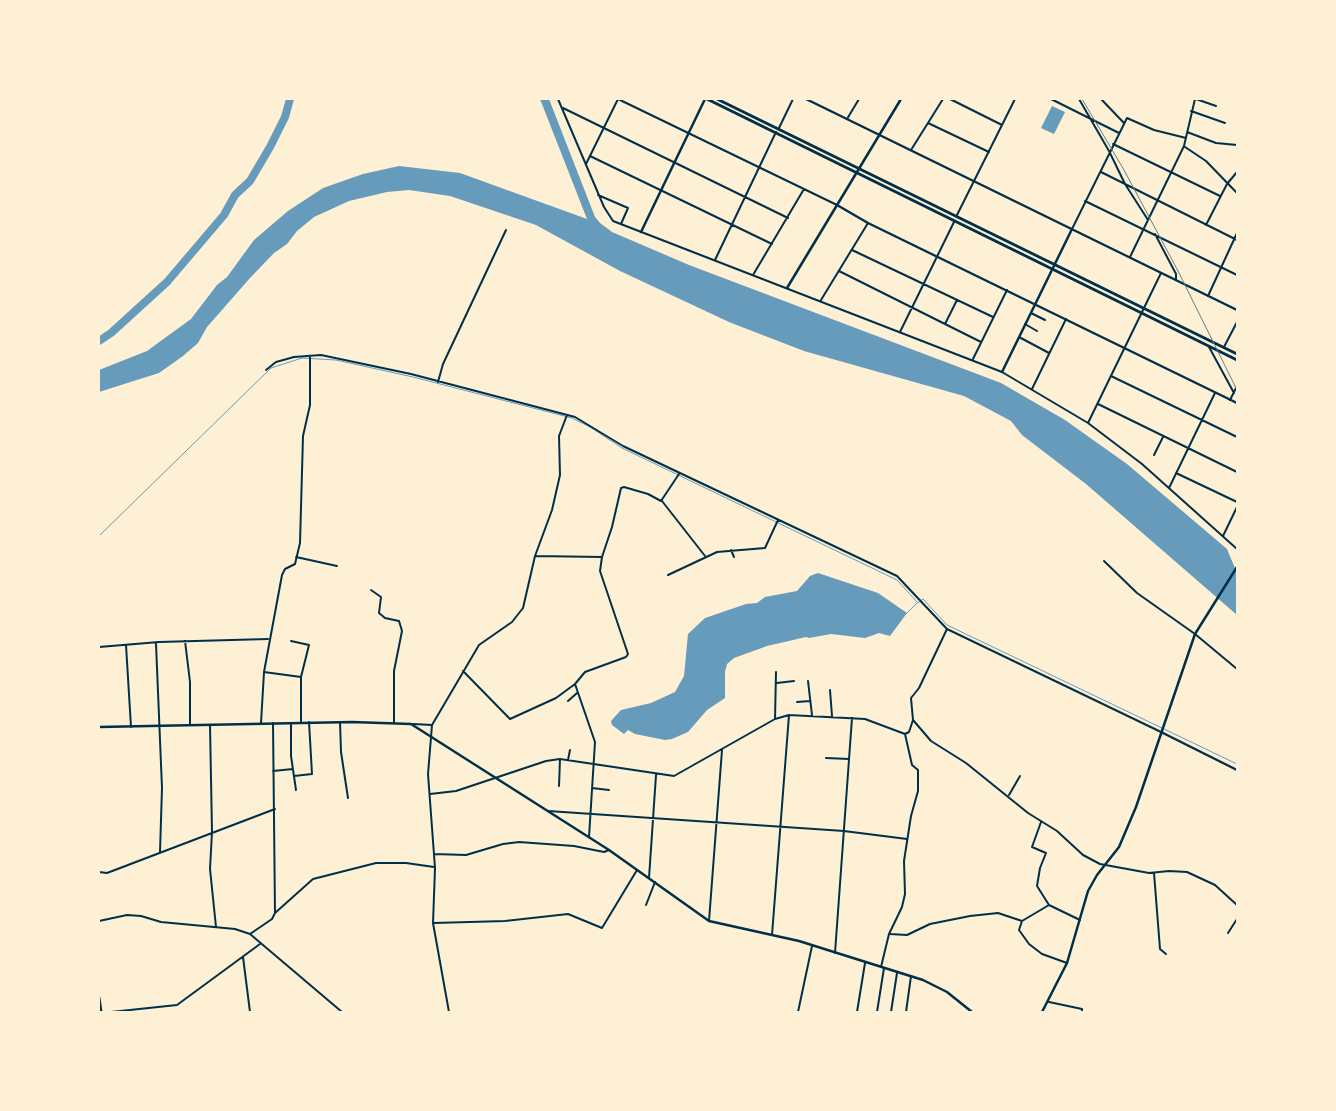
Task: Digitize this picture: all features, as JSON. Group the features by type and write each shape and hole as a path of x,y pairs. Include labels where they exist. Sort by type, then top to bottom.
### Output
{"main road":[{"path":"706,99 856,173 1054,264 1237,354"},
{"path":"716,99 860,168 1052,268 1237,360"},
{"path":"99,998 101,1012"}],"street":[{"path":"558,99 598,195 614,221 1002,372 1088,423 1169,488 1237,549"},
{"path":"585,165 618,99 837,205 868,223 1035,303 1237,404"},
{"path":"641,232 706,99"},
{"path":"714,260 793,99"},
{"path":"806,99 1237,310"},
{"path":"847,118 859,99"},
{"path":"787,288 901,99"},
{"path":"912,150 943,99"},
{"path":"950,99 1002,124"},
{"path":"900,332 1015,99"},
{"path":"1051,99 1090,117 1118,133"},
{"path":"1079,99 1110,151 1125,184 1148,220"},
{"path":"1101,99 1124,123"},
{"path":"1130,258 1184,146 1195,99 1216,106"},
{"path":"562,107 788,218"},
{"path":"1191,111 1225,124"},
{"path":"1002,372 1124,123 1128,118 1154,130 1186,138"},
{"path":"928,123 988,152"},
{"path":"1187,132 1216,143 1237,145"},
{"path":"1113,144 1220,196"},
{"path":"1184,146 1206,161 1237,193"},
{"path":"590,156 772,244"},
{"path":"1100,172 1236,239"},
{"path":"1206,225 1227,184 1237,172"},
{"path":"754,275 804,189"},
{"path":"598,195 628,208 621,224"},
{"path":"1085,201 1144,228 1237,275"},
{"path":"821,301 868,223"},
{"path":"438,382 443,364 506,230"},
{"path":"1208,296 1236,239 1237,233"},
{"path":"1156,234 1176,274 1176,280"},
{"path":"852,250 993,317"},
{"path":"839,271 981,342"},
{"path":"1088,423 1162,273"},
{"path":"972,360 1007,290"},
{"path":"945,324 957,300"},
{"path":"1031,313 1045,320"},
{"path":"1032,389 1066,319"},
{"path":"1224,347 1237,322"},
{"path":"1025,324 1038,330"},
{"path":"1018,337 1049,353"},
{"path":"1208,345 1234,393"},
{"path":"261,723 264,672 282,575 285,569 294,564 300,543 303,436 310,405 310,355"},
{"path":"266,370 276,362 310,355 340,358 567,415 588,423 623,446 897,576 947,629 1237,770"},
{"path":"1111,376 1237,437"},
{"path":"1230,400 1237,386"},
{"path":"1169,488 1215,392"},
{"path":"1098,404 1237,472"},
{"path":"449,1012 433,923 435,868 428,774 432,725 479,645 512,622 523,608 535,556 552,510 560,475 559,436 567,415"},
{"path":"1154,455 1163,436"},
{"path":"1176,473 1237,502"},
{"path":"661,501 680,474"},
{"path":"463,671 510,719 556,698 575,684 585,672 626,657 628,654 600,571 602,556 612,528 621,488 624,487 648,494 661,501 705,556"},
{"path":"1223,536 1237,507"},
{"path":"668,575 705,556 731,550 765,548 778,520"},
{"path":"731,550 734,557"},
{"path":"535,556 602,556"},
{"path":"296,557 337,566"},
{"path":"1104,561 1137,593 1195,634 1237,669"},
{"path":"1042,1012 1068,964 1088,891 1118,847 1128,826 1195,634 1237,567"},
{"path":"371,590 381,597 379,613 385,618 399,622 402,632 394,671 394,723"},
{"path":"905,734 909,732 913,720 911,698 919,688 947,629"},
{"path":"99,647 185,641 269,639"},
{"path":"185,641 190,682 190,725"},
{"path":"291,642 309,645 301,677 301,722"},
{"path":"156,644 160,726 160,852"},
{"path":"126,645 131,727"},
{"path":"264,672 301,677"},
{"path":"775,719 776,672"},
{"path":"808,681 812,715"},
{"path":"776,683 794,682"},
{"path":"575,684 595,742 589,838"},
{"path":"830,690 832,716"},
{"path":"568,701 578,693"},
{"path":"797,702 810,701"},
{"path":"429,794 456,791 497,779 546,761 560,759 674,776 775,719 789,715 865,719 905,734"},
{"path":"772,935 789,715"},
{"path":"835,954 852,718"},
{"path":"913,720 931,741 966,763 1041,822 1057,831 1083,855 1106,865 1154,872 1169,870 1187,872 1215,885 1237,905"},
{"path":"99,727 291,722 432,725"},
{"path":"291,722 290,756 296,790"},
{"path":"294,776 312,774 310,722"},
{"path":"340,722 341,752 348,798"},
{"path":"273,723 275,913"},
{"path":"411,724 609,850 709,921 812,945 835,954 911,976 938,986 972,1012"},
{"path":"210,725 212,832 210,869 216,927"},
{"path":"876,1012 889,934 902,908 905,894 904,861 907,838 918,791 918,770 912,765 905,734"},
{"path":"568,761 570,750"},
{"path":"709,921 722,750"},
{"path":"826,758 849,759"},
{"path":"559,786 560,759"},
{"path":"273,771 293,769"},
{"path":"649,878 656,774"},
{"path":"1008,796 1020,776"},
{"path":"592,788 609,790"},
{"path":"99,872 107,873 274,809"},
{"path":"547,811 844,831 907,838"},
{"path":"1041,822 1032,847 1046,852 1040,868 1037,886 1049,905 1080,920"},
{"path":"434,854 466,855 503,844 519,842 574,846 604,852 609,850"},
{"path":"250,934 272,919 275,913 313,879 337,871 390,863 435,868"},
{"path":"433,923 505,921 568,914 602,928 637,870"},
{"path":"1154,872 1160,949 1166,954"},
{"path":"646,905 655,882"},
{"path":"1049,905 1022,921 1019,930 1029,944 1042,954 1068,964"},
{"path":"889,934 907,935 930,924 970,916 998,913 1022,921"},
{"path":"99,921 127,915 141,916 161,922 216,927 250,934 342,1012"},
{"path":"1228,933 1237,919"},
{"path":"112,1012 177,1005 260,944"},
{"path":"798,1012 812,945"},
{"path":"242,957 250,1012"},
{"path":"857,1012 865,962"},
{"path":"891,1012 898,972"},
{"path":"906,1012 911,976"},
{"path":"1049,1002 1082,1009 1082,1012"}],"water":[{"path":"540,99 549,99 595,217 612,232 689,265 1001,383 1065,420 1127,464 1227,549 1237,573 1237,615 1086,484 1022,435 1011,421 964,396 804,351 729,322 620,271 536,225 450,196 409,190 387,192 349,201 314,217 297,231 287,244 274,253 250,278 207,327 198,343 183,356 159,373 99,392 99,370 147,351 191,319 217,285 227,277 254,240 288,211 323,188 363,174 399,166 460,173 587,219"},
{"path":"1052,106 1065,112 1054,134 1041,128"},
{"path":"818,573 878,593 907,613 890,636 879,633 865,638 831,634 806,637 767,646 734,658 727,664 725,672 725,698 707,710 688,732 672,739 665,740 635,734 628,730 624,734 612,725 611,721 621,710 651,703 675,692 684,676 688,634 705,618 746,604 757,603 765,597 797,591 810,576"}],"waterway":[{"path":"99,341 111,333 167,282 224,215 235,195 250,181 270,147 285,117 290,99"},
{"path":"99,536 271,368 302,358 336,360 413,377 572,418 590,427 622,448 897,580 918,603 923,599 947,625 1237,764"},
{"path":"907,613 917,603"}],"railway":[{"path":"1082,99 1124,170 1178,271 1237,390"}]}
